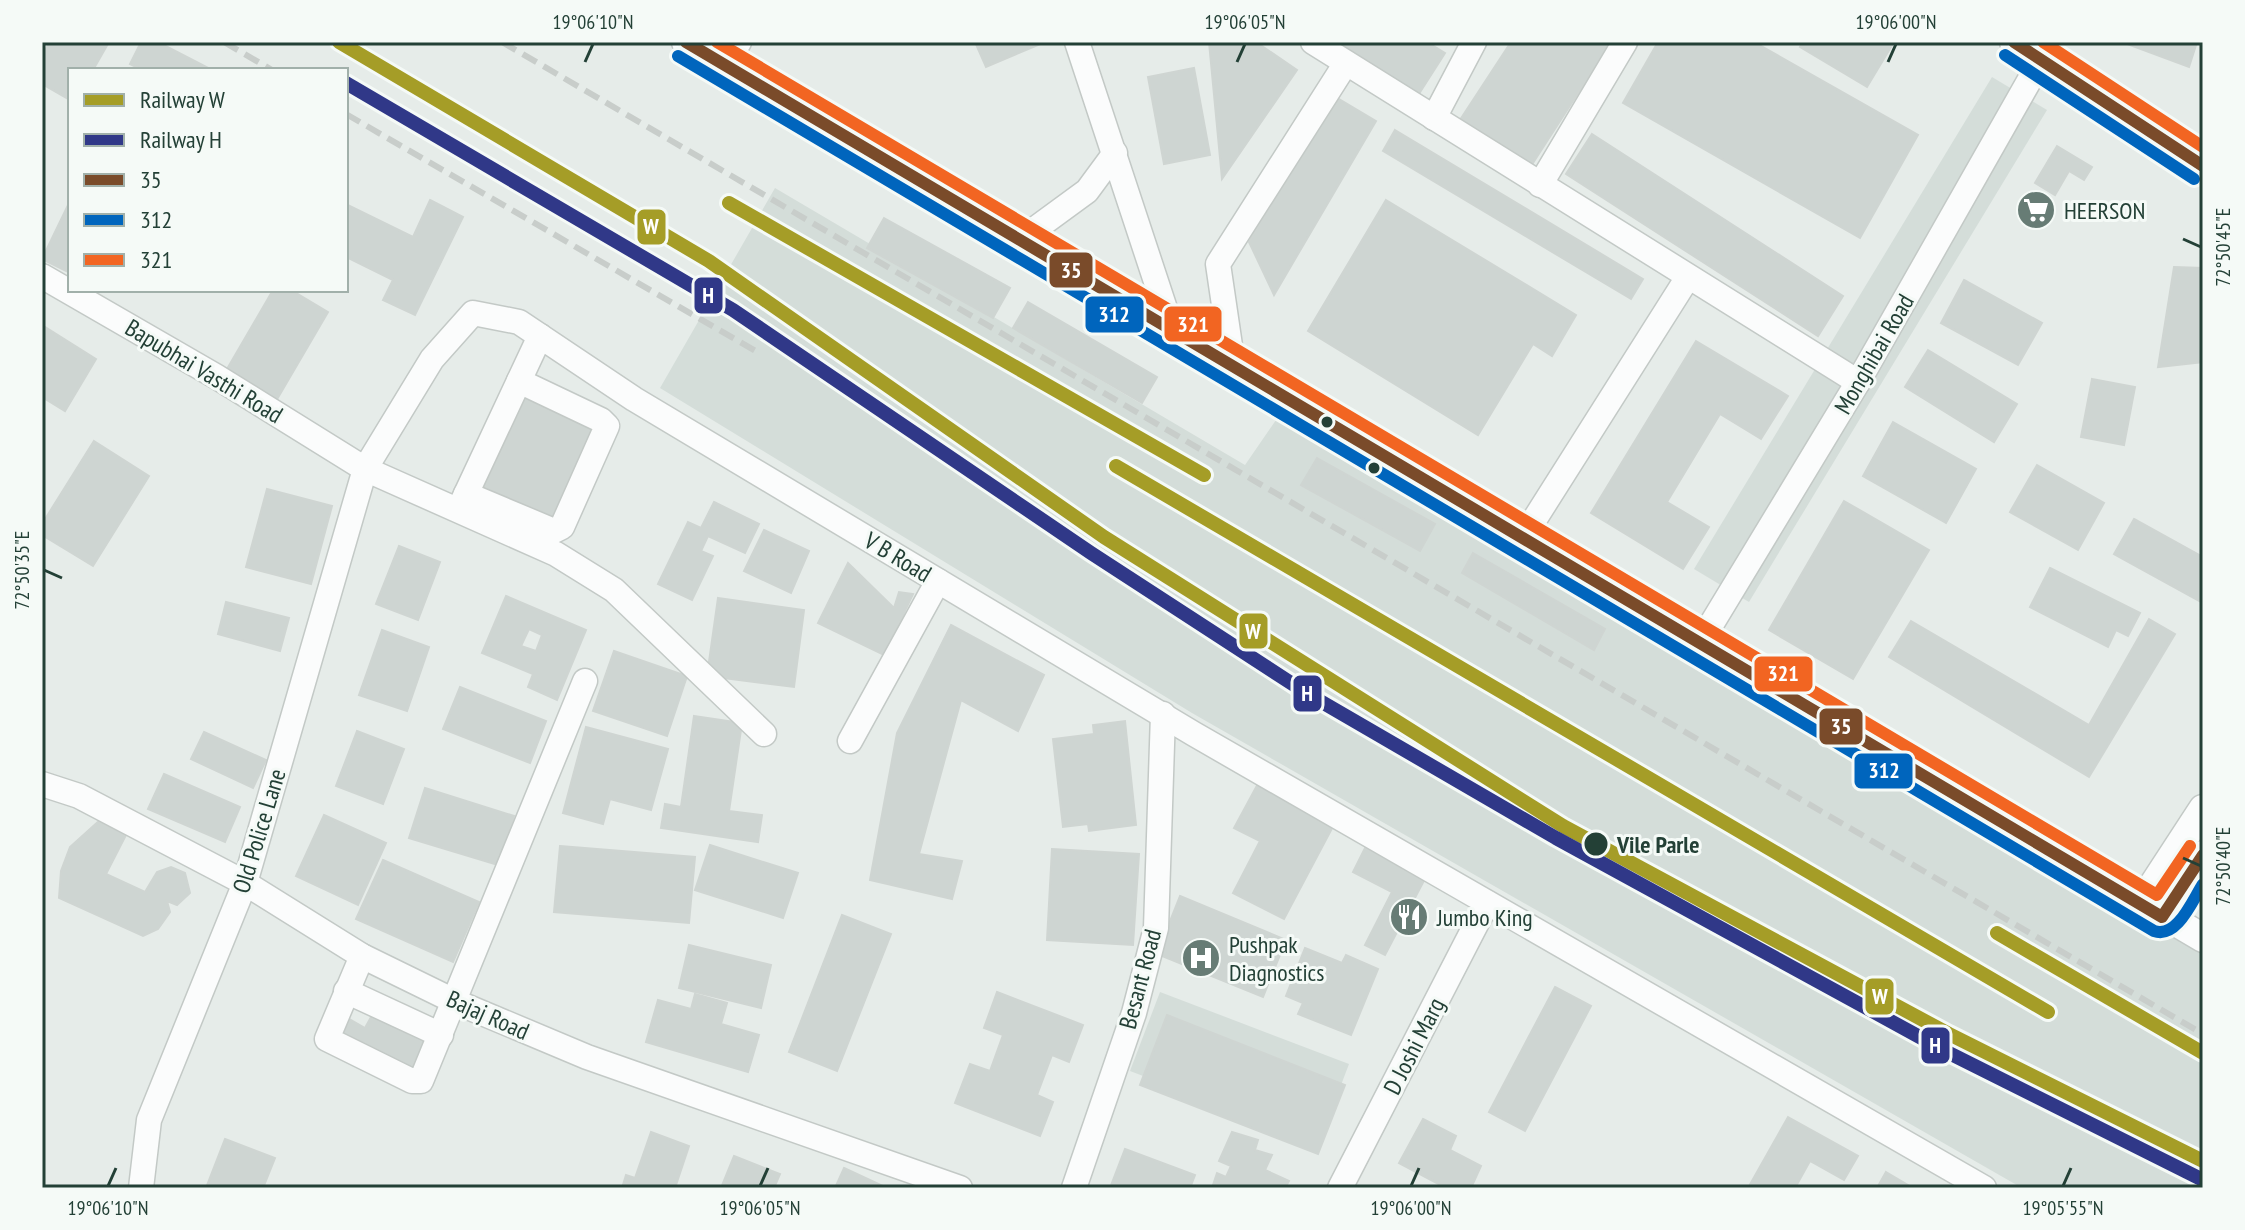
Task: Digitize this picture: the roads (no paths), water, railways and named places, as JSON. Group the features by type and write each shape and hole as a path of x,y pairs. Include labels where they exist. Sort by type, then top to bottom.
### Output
{"street":[{"path":"686,42 732,53 1020,240 2203,938"},
{"path":"1077,42 1172,330"},
{"path":"1313,42 1858,382"},
{"path":"1434,118 1474,42"},
{"path":"1540,185 1625,42"},
{"path":"2014,42 2203,166"},
{"name":"Monghibai Road","path":"1700,643 1858,382 2041,60"},
{"path":"1233,366 1218,264 1346,63"},
{"path":"1020,240 1087,191 1115,153"},
{"name":"Bapubhai Vasthi Road","path":"42,276 68,292"},
{"path":"1524,536 1688,277"},
{"name":"Bapubhai Vasthi Road","path":"69,292 365,469"},
{"name":"Old Police Lane","path":"141,1188 149,1120 245,883 365,469 432,359 473,313 519,322 540,336"},
{"path":"462,502 540,336"},
{"name":"V B Road","path":"540,336 634,399 1163,714 1984,1188"},
{"path":"365,469 554,531 562,527 607,426 601,420 519,381"},
{"path":"462,502 614,590 764,734"},
{"path":"850,741 938,581"},
{"path":"362,956 327,1039 412,1081 421,1081 456,1002 585,681"},
{"name":"Besant Road","path":"1074,1188 1134,1013 1156,928 1163,714"},
{"name":"Bajaj Road","path":"42,784 79,796 245,883 362,956 456,1002 587,1057 960,1188"},
{"path":"2152,910 2203,809"},
{"path":"2152,910 2203,855"},
{"name":"D Joshi Marg","path":"1340,1188 1487,903"},
{"path":"346,991 441,1035"}],"railway":[{"path":"224,42 269,68"},
{"path":"502,42 2203,1034"},
{"path":"348,115 759,353"}],"rail line":[{"name":"W","path":"339,42 709,261 1104,537 1563,826 1949,1034 2203,1161"},
{"name":"H","path":"348,84 733,310 1091,553 1308,694 1556,838 1949,1053 2203,1180"},
{"name":"W","path":"729,203 1204,475"},
{"name":"W","path":"1116,466 2048,1012"},
{"name":"W","path":"1997,933 2203,1053"}],"place":[{"name":"HEERSON","path":"2036,210"},
{"name":"Vile Parle","path":"1596,844"},
{"name":"Jumbo King","path":"1409,917"},
{"name":"Pushpak Diagnostics","path":"1201,958"}]}
